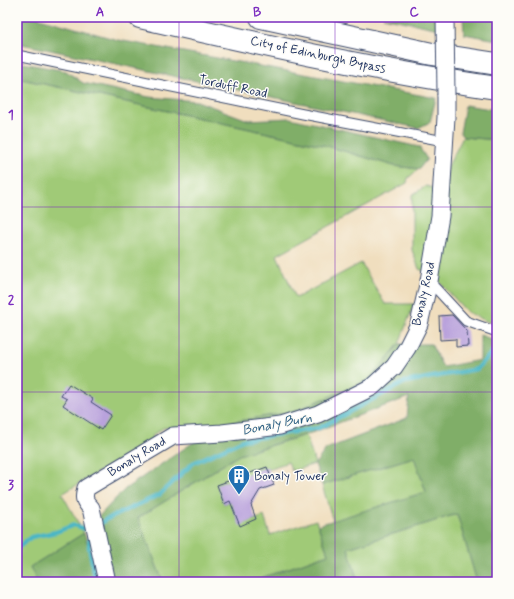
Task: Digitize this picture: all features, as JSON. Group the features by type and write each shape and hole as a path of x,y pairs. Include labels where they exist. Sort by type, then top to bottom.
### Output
{"highway":[{"name":"City of Edinburgh Bypass","path":"140,17 428,78 497,88"},
{"name":"City of Edinburgh Bypass","path":"260,17 432,54 497,64"}],"street":[{"name":"Bonaly Road","path":"107,582 91,508 84,501 83,496 86,488 172,436 222,433 280,426 318,414 372,387 394,367 407,348 419,324 440,216 446,116 445,17"}],"lane":[{"name":"Torduff Road","path":"17,56 295,113 444,141"},
{"path":"428,281 466,321 497,332"}],"green space":[{"path":"17,17 36,17 118,40 436,98 430,122 418,128 17,43"},
{"path":"383,17 439,17 439,29"},
{"path":"463,17 497,17 497,40 464,34"},
{"path":"17,62 66,71 83,83 149,97 197,101 248,120 290,118 419,147 427,159 419,169 394,166 327,146 17,78"},
{"path":"17,78 327,146 394,166 419,169 408,178 407,183 277,255 296,298 361,263 385,304 414,304 399,344 370,380 292,412 220,424 163,428 153,435 152,440 62,494 84,533 30,567 37,582 17,582"},
{"path":"465,105 497,110 497,140 463,137 460,133"},
{"path":"463,137 497,140 497,326 467,312 434,276 448,166"},
{"path":"426,186 433,188 435,203 425,272 419,269 412,250 412,195"},
{"path":"480,335 497,341 497,582 477,582 457,514 348,548 358,582 250,582 328,554 318,525 426,492 414,457 322,485 315,464 326,449 407,418 409,397 314,432 239,455 138,518 163,582 113,582 99,516 125,489 220,424 292,412 369,380 399,344 431,344 443,367 480,360"},
{"path":"306,435 315,464 292,471 288,462 268,469 267,467 218,485 224,504 230,501 240,525 264,516 270,535 316,520 328,554 250,582 163,582 138,518 239,455"},
{"path":"414,457 426,492 333,521 322,485"},
{"path":"457,514 477,582 358,582 348,548"},
{"path":"84,533 101,582 37,582 30,567"}],"building":[{"path":"452,315 467,331 468,346 456,347 456,339 440,340 439,316"},
{"path":"69,384 93,399 91,402 111,415 101,430 63,405 67,399 61,396"},
{"name":"Bonaly Tower","path":"267,467 274,485 260,490 251,505 256,519 240,526 230,501 224,504 217,485"}],"waterway":[{"name":"Bonaly Burn","path":"99,525 105,520 159,495 193,463 243,440 319,428 405,382 477,369 494,350 497,351"},
{"path":"17,546 19,547 31,537 56,532 74,525 91,531"},
{"path":"90,537 89,547 96,582"}],"place":[{"name":"Bonaly Tower","path":"239,496"}]}
